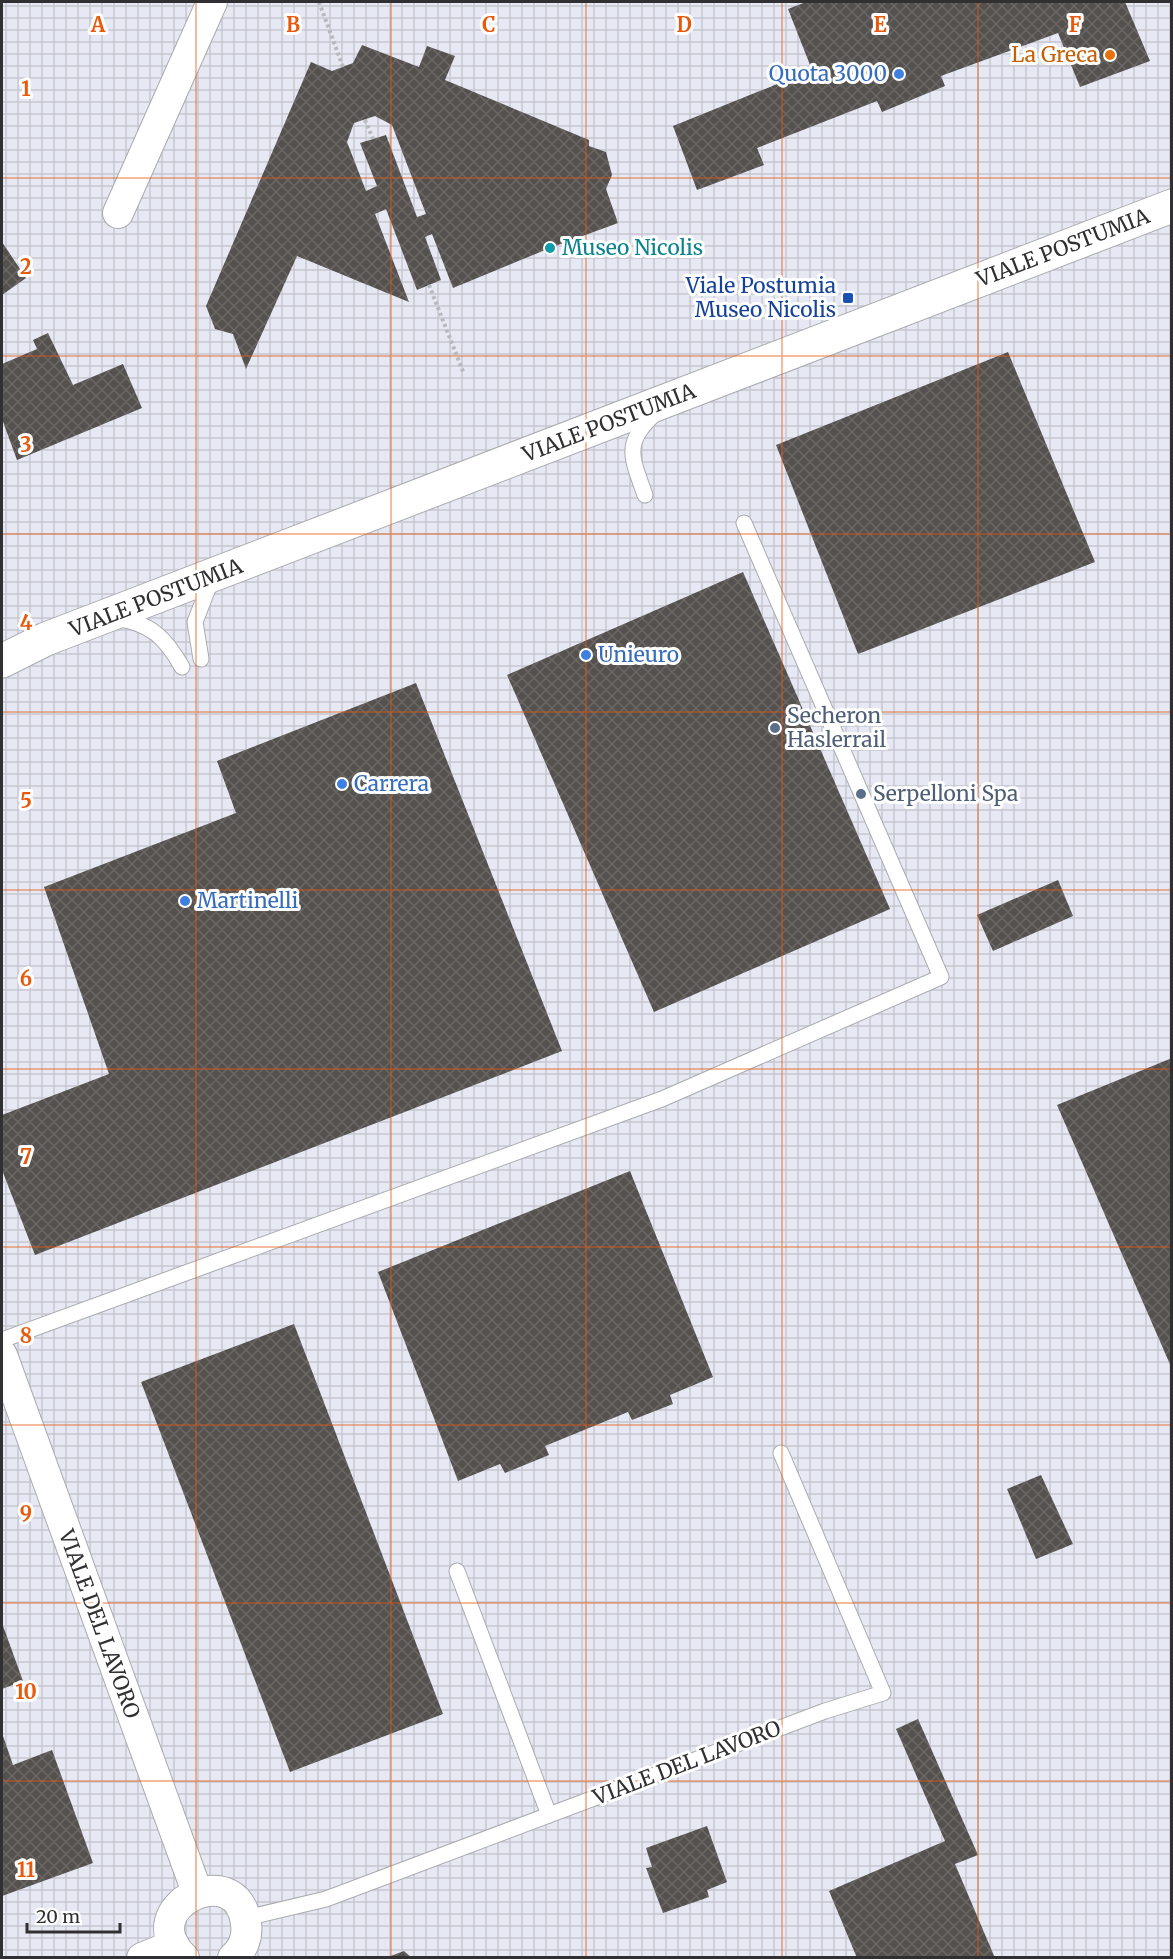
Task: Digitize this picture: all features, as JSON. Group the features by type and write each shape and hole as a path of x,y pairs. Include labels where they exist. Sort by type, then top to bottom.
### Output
{"main road":[{"name":"VIALE POSTUMIA","path":"2,661 46,639 105,616 1172,206"},
{"name":"VIALE POSTUMIA","path":"2,645 46,639"},
{"name":"VIALE POSTUMIA","path":"2,673 46,639"}],"street":[{"path":"118,213 212,2"},
{"name":"VIALE DEL LAVORO","path":"2,1355 196,1892"},
{"path":"142,1958 179,1951 171,1933 173,1914 180,1903 196,1892 208,1890 223,1893 235,1900 246,1918 247,1931 244,1944 233,1958"}],"lane":[{"path":"645,495 631,454 635,438 650,418 672,399"},
{"path":"2,1340 662,1099 941,978 744,523"},
{"path":"201,659 195,622 213,576"},
{"path":"105,616 140,626 166,639 182,667"},
{"name":"VIALE DEL LAVORO","path":"246,1918 326,1899 825,1711 883,1693 781,1453"},
{"path":"457,1571 549,1815"}],"path":[{"path":"319,2 344,67"},
{"path":"365,120 373,139"},
{"path":"429,285 464,374"}],"shaded area":[{"path":"2,2 1171,2 1171,1957 2,1957"}],"building":[{"path":"806,2 1125,2 1150,61 1080,87 1058,33 941,76 945,86 882,112 877,101 757,148 764,165 697,190 673,126 812,70 788,9"},
{"path":"362,45 419,67 427,46 455,56 445,80 589,140 589,146 606,152 612,175 606,189 618,223 453,288 432,234 425,237 441,280 417,290 386,209 375,214 409,302 297,256 246,369 233,334 215,329 206,306 311,62 332,71 353,63","holes":["375,116 392,125 426,214 417,217 386,135 360,143 377,186 366,191 347,142 354,123"]},
{"path":"2,242 26,278 2,295"},
{"path":"48,333 73,385 123,364 142,408 17,460 2,419 2,364 37,349 33,340"},
{"path":"1008,352 1095,562 858,654 776,445"},
{"path":"743,572 890,909 654,1012 507,675"},
{"path":"416,683 562,1051 35,1255 2,1170 2,1115 109,1074 44,887 236,813 217,761"},
{"path":"1058,880 1073,916 993,951 977,915"},
{"path":"1172,1058 1172,1369 1057,1105"},
{"path":"630,1171 713,1377 670,1395 673,1404 632,1420 628,1412 545,1446 549,1455 505,1473 500,1464 458,1481 378,1272"},
{"path":"294,1324 443,1714 290,1772 141,1382"},
{"path":"1041,1475 1073,1544 1036,1559 1007,1489"},
{"path":"2,1623 23,1681 2,1689"},
{"path":"918,1719 978,1855 955,1864 995,1958 857,1958 829,1891 945,1841 896,1729"},
{"path":"2,1733 13,1765 52,1750 93,1863 2,1896"},
{"path":"707,1826 727,1882 707,1890 709,1897 663,1913 646,1868 652,1867 646,1848"},
{"path":"404,1951 412,1958 388,1958 388,1957"}],"place":[{"name":"La Greca","path":"1110,55"},
{"name":"Quota 3000","path":"899,74"},
{"name":"Museo Nicolis","path":"550,248"},
{"name":"Viale Postumia Museo Nicolis","path":"848,298"},
{"name":"Unieuro","path":"586,655"},
{"name":"Secheron Haslerrail","path":"775,728"},
{"name":"Carrera","path":"342,784"},
{"name":"Serpelloni Spa","path":"861,794"},
{"name":"Martinelli","path":"185,901"}]}
